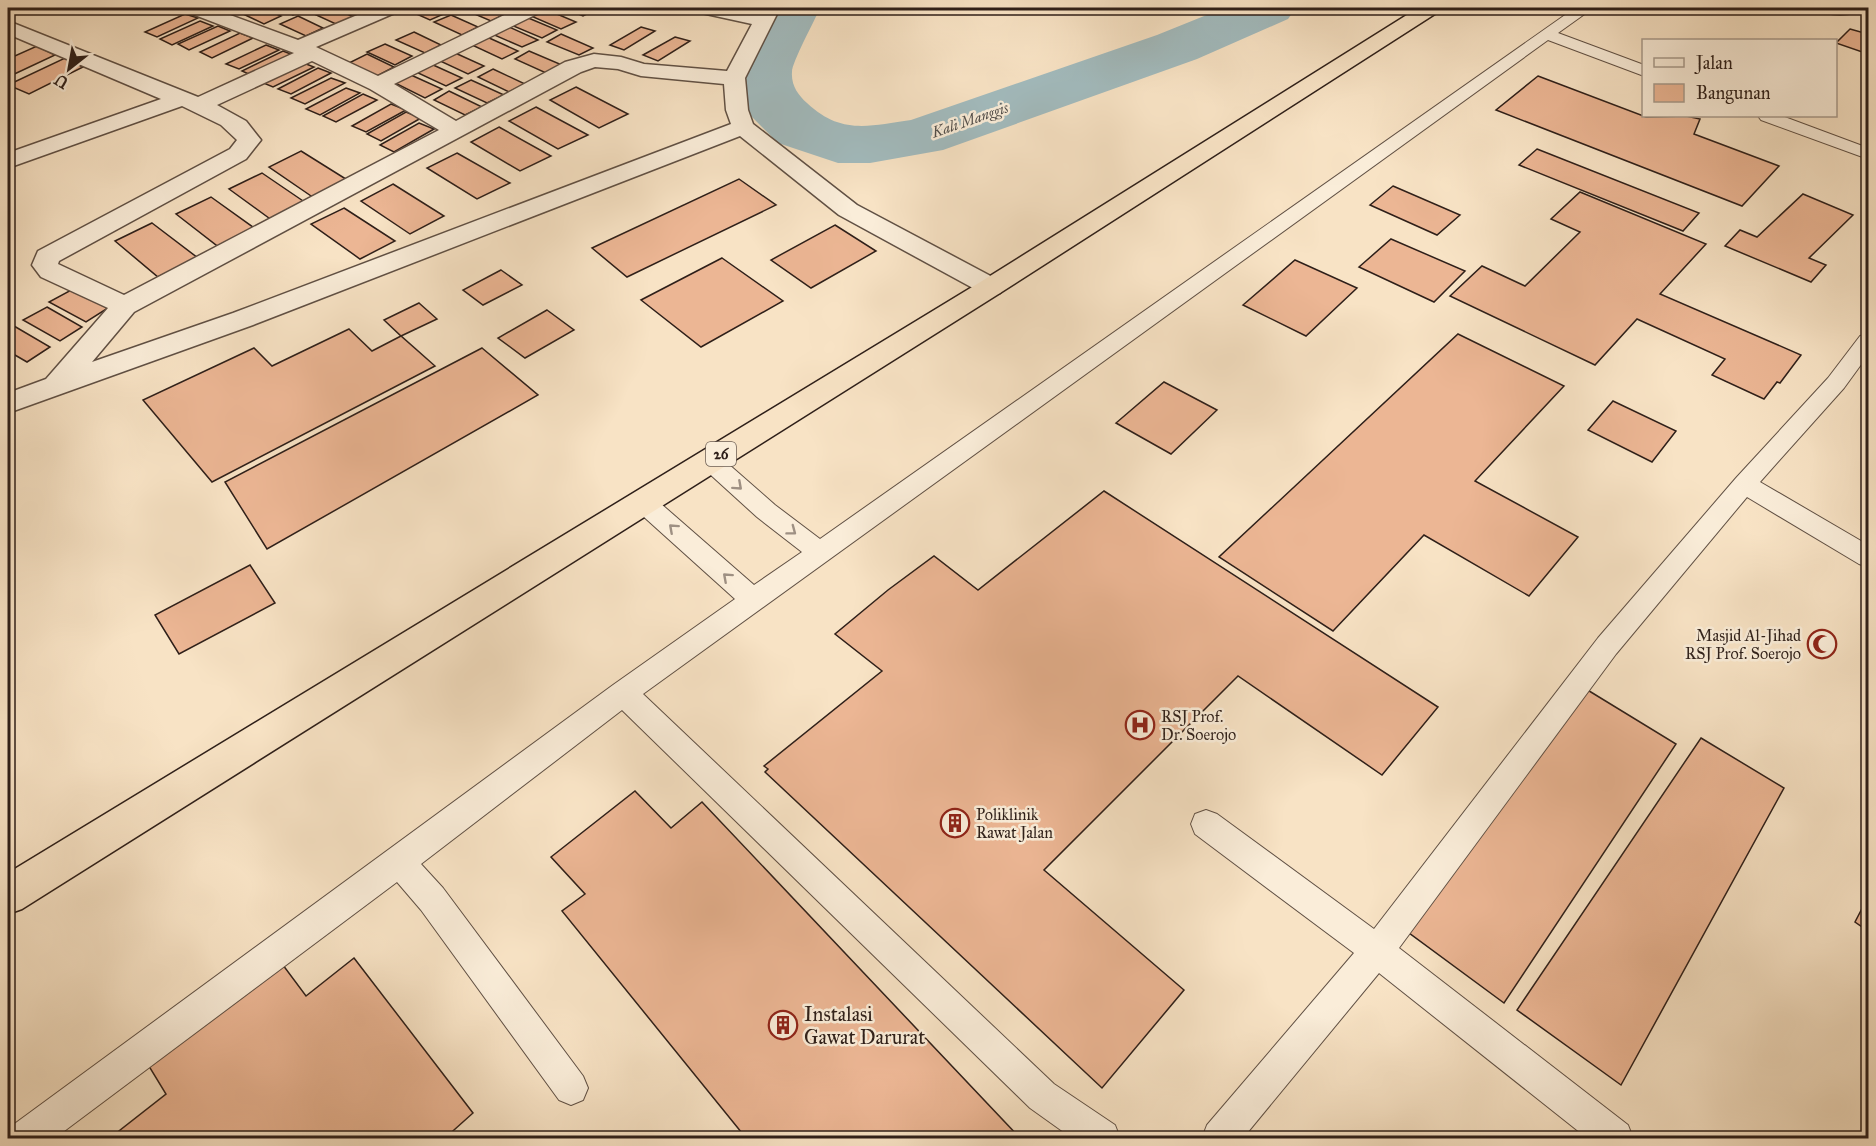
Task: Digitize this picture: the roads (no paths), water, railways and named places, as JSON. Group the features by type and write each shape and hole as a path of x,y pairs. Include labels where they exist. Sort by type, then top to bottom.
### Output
{"highway":[{"name":"26","path":"8,895 991,288 1431,8"}],"street":[{"path":"194,8 306,50 378,84 456,130"},
{"path":"218,17 243,8"},
{"path":"8,161 191,102 306,50 390,8"},
{"path":"378,84 534,8"},
{"path":"704,8 766,14 734,78 737,110 743,127 848,210 991,288"},
{"path":"8,27 191,102 245,131 249,140 246,147 238,154 47,257 45,265 50,271 125,306"},
{"path":"56,386 125,306 573,67 594,60 621,63 641,70 734,78"},
{"path":"8,403 243,319 507,219 639,165 743,127"}],"lane":[{"path":"26,1138 752,599 1585,8"},
{"path":"1825,8 1849,10 1855,8"},
{"path":"1546,34 1642,70"},
{"path":"1770,117 1869,154"},
{"path":"1220,1138 1377,951 1607,646 1744,484 1836,383 1869,341"},
{"path":"710,461 766,511 819,551"},
{"path":"1744,484 1869,557"},
{"path":"643,502 752,599"},
{"path":"623,693 1042,1096 1102,1138"},
{"path":"1206,824 1377,951 1615,1138"},
{"path":"399,862 432,899 571,1088"}],"waterway":[{"name":"Kali Manggis","path":"793,8 763,71 768,99 800,130 838,144 870,144 921,137 1177,47 1269,8"}],"place":[{"name":"Masjid Al-Jihad RSJ Prof. Soerojo","path":"1822,644"},
{"name":"RSJ Prof. Dr. Soerojo","path":"1140,725"},
{"name":"Poliklinik Rawat Jalan","path":"955,823"},
{"name":"Instalasi Gawat Darurat","path":"783,1025"}]}
